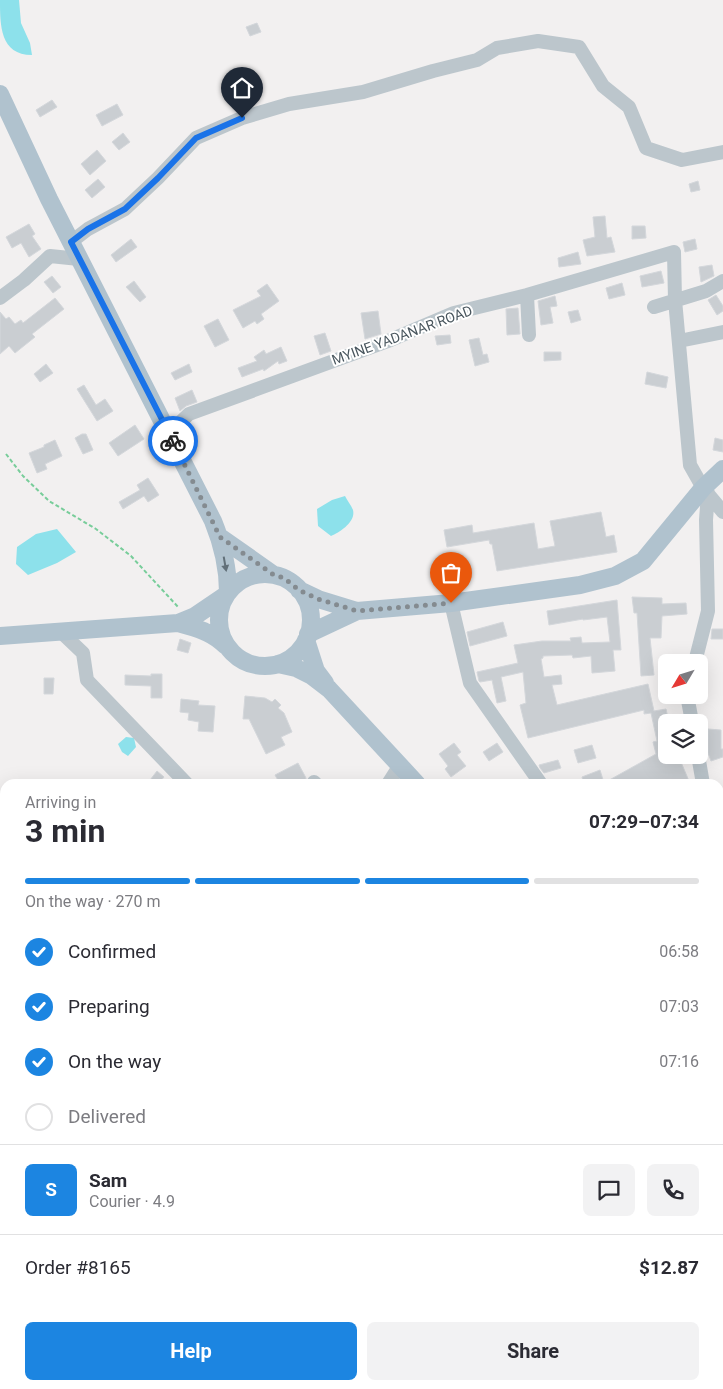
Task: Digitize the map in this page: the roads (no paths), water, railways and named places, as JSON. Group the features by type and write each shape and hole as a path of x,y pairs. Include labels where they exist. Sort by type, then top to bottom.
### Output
{"main road":[{"path":"0,94 49,199 220,537 228,580 227,593 220,608 219,622 221,635 228,648"},
{"path":"0,117 49,199"},
{"path":"0,636 183,621 213,605 241,580 257,574 274,575 284,578 299,590 318,599 357,611 451,603 580,585 615,576 643,561 706,491 723,469"},
{"path":"220,537 274,575"},
{"path":"183,621 216,636 238,657 250,664 264,666 278,664 290,659 299,650 307,637 310,627 310,614 307,602 299,590"},
{"path":"307,637 357,611"},
{"path":"307,637 316,670 329,689 413,779"},
{"path":"278,664 296,668 312,676 329,689"}],"street":[{"path":"71,242 88,229 125,209 196,138 242,118 289,104 363,92 477,60 497,48 538,41 579,47 603,86 629,107 646,148 682,160 723,152"},
{"name":"MYINE YADANAR ROAD","path":"169,433 190,414 388,341 454,313 527,295 674,252 675,300"},
{"path":"0,298 24,280 50,256 79,258"},
{"path":"654,307 706,292 723,281"},
{"path":"527,295 529,335"},
{"path":"675,300 690,465 706,491 723,512"},
{"path":"679,340 723,332"},
{"path":"697,654 708,611 706,491"},
{"path":"451,603 470,683 537,779"},
{"path":"61,632 83,653 86,680 182,779"},
{"path":"700,764 702,779"},
{"path":"391,779 400,765"}],"water":[{"path":"0,0 19,0 21,23 30,43 32,55 21,54 8,44 4,37 0,19"},
{"path":"345,496 353,510 352,519 343,529 331,536 318,526 317,509 332,500"},
{"path":"57,529 76,552 57,563 28,575 16,564 17,547 36,534"},
{"path":"126,737 134,738 136,747 128,756 122,752 118,744"}]}
